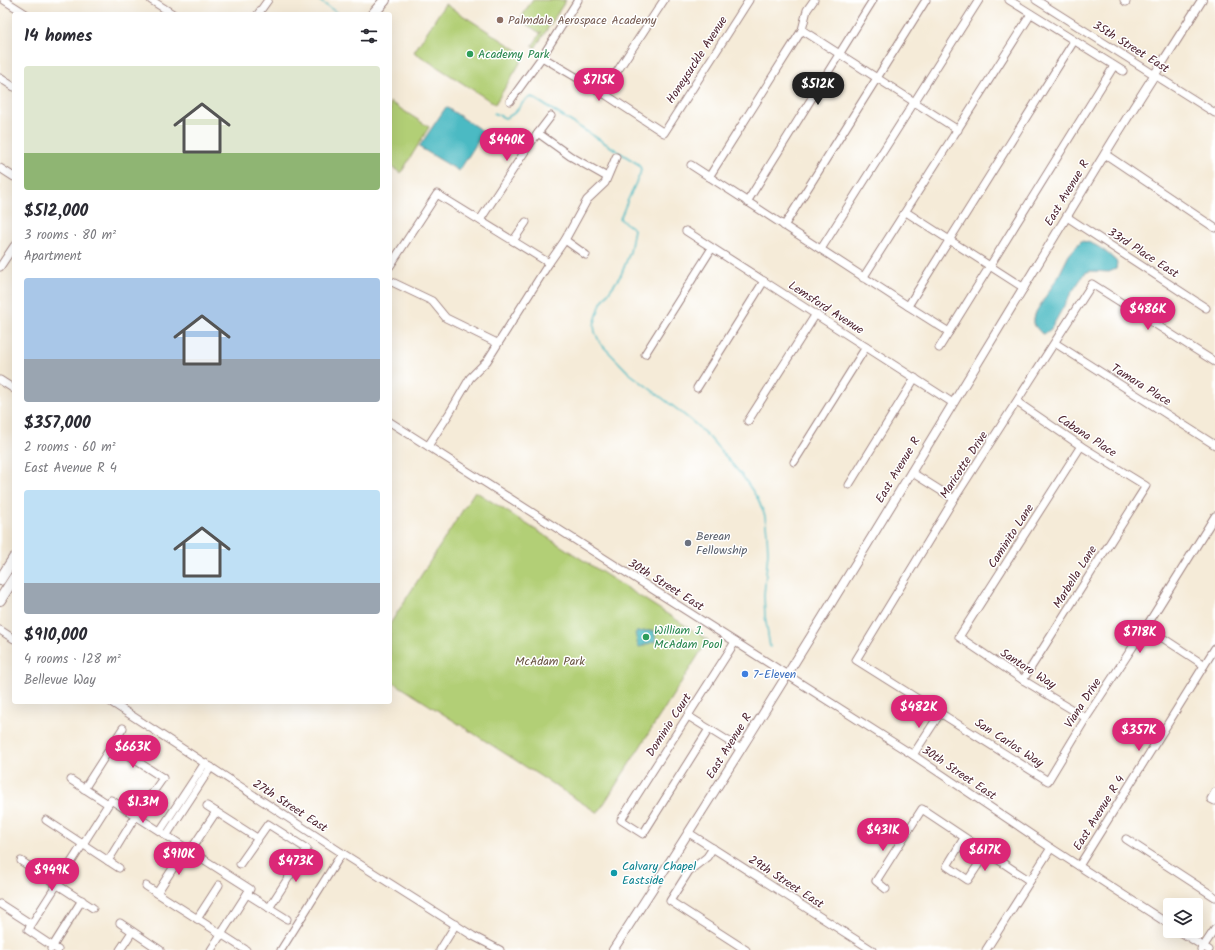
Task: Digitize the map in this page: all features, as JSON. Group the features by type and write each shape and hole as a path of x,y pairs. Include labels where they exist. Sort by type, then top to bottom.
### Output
{"highway":[{"path":"373,12 378,0"},
{"path":"374,12 385,0"},
{"path":"0,580 12,561"},
{"path":"0,600 12,581"}],"main road":[{"name":"East Avenue R","path":"613,950 689,833 787,675 1105,154 1202,0"}],"street":[{"path":"4,0 23,12"},
{"path":"151,0 170,12"},
{"path":"259,12 268,0"},
{"path":"510,101 542,57 578,0"},
{"path":"542,57 603,93 664,0"},
{"name":"Honeysuckle Avenue","path":"603,93 664,133 749,0"},
{"path":"709,177 802,30 807,10 814,0"},
{"path":"747,202 873,0"},
{"path":"784,226 926,0"},
{"path":"821,249 979,0"},
{"path":"1009,0 1123,72"},
{"name":"35th Street East","path":"1036,0 1048,3 1155,75 1215,112"},
{"path":"863,278 1031,14"},
{"path":"802,30 958,130"},
{"path":"908,306 1074,41"},
{"path":"939,348 1114,66"},
{"path":"0,78 12,86"},
{"path":"480,220 529,145 551,116"},
{"path":"538,133 570,156 607,177"},
{"path":"1105,154 1215,228"},
{"path":"428,446 470,378 487,361 565,240 587,200 605,183 616,157"},
{"path":"691,165 863,278 949,332"},
{"path":"0,168 12,176"},
{"path":"392,263 437,194 549,263"},
{"path":"906,212 1024,288"},
{"name":"33rd Place East","path":"1067,217 1206,308"},
{"path":"513,241 526,222"},
{"name":"Lemsford Avenue","path":"686,231 953,403"},
{"path":"565,240 586,255"},
{"path":"645,354 712,248"},
{"path":"0,267 12,249"},
{"path":"392,281 432,301 446,318 497,344"},
{"path":"697,388 764,281"},
{"name":"Maricotte Drive","path":"856,660 954,499 1092,284 1215,362"},
{"path":"748,421 816,314"},
{"name":"Tamara Place","path":"1055,343 1215,445"},
{"path":"794,462 866,347"},
{"path":"849,485 915,378"},
{"path":"0,380 12,388"},
{"name":"Cabana Place","path":"1017,402 1081,446 1146,486"},
{"name":"30th Street East","path":"392,423 913,756 1163,920"},
{"name":"Caminito Lane","path":"959,637 1081,446"},
{"path":"911,472 954,499"},
{"name":"Marbella Lane","path":"1023,680 1146,486"},
{"name":"Viana Drive","path":"1048,781 1086,718 1146,627 1215,516"},
{"path":"1146,627 1204,665"},
{"path":"0,630 12,638"},
{"name":"Santoro Way","path":"959,637 1023,680 1086,718"},
{"name":"Dominio Court","path":"709,729 643,834 621,820 735,642"},
{"name":"East Avenue R 4","path":"1079,866 1215,648"},
{"name":"San Carlos Way","path":"856,660 941,712 1048,781"},
{"name":"27th Street East","path":"113,704 342,853 473,936 500,950"},
{"path":"913,756 941,712"},
{"path":"688,716 741,748"},
{"path":"84,789 123,728"},
{"path":"108,861 163,778 112,745"},
{"path":"160,831 208,765"},
{"path":"166,836 208,765"},
{"path":"71,780 84,789 160,831 287,920"},
{"path":"1213,800 1215,792"},
{"path":"29,927 109,802"},
{"path":"207,806 257,838"},
{"path":"886,888 876,881 922,809 986,853 1030,880"},
{"path":"157,893 216,812"},
{"path":"46,820 119,868"},
{"path":"240,864 268,824 307,849 269,908"},
{"name":"29th Street East","path":"689,833 872,950"},
{"path":"964,838 947,866 957,873 968,880 986,853"},
{"path":"1126,839 1215,897"},
{"path":"713,848 707,857 689,872 670,901 746,950"},
{"path":"986,950 1051,848"},
{"path":"281,950 342,853"},
{"path":"21,861 93,908"},
{"path":"197,919 219,885"},
{"path":"146,886 246,950"},
{"path":"211,950 248,892"},
{"path":"0,904 54,949 82,900"},
{"path":"120,923 160,950"},
{"path":"440,950 456,924"},
{"path":"1190,938 1205,949 1215,929"},
{"path":"120,950 132,932"}],"green space":[{"path":"532,0 566,0 535,48 533,45 542,31 540,33 520,20"},
{"name":"Academy Park","path":"445,4 525,55 495,104 414,52"},
{"path":"392,103 429,127 401,173 392,167"},
{"name":"McAdam Park","path":"475,491 708,640 598,813 392,681 392,621"}],"water":[{"path":"446,107 484,132 459,171 419,147"},
{"path":"1081,241 1096,245 1105,251 1117,262 1116,269 1109,272 1090,271 1085,273 1070,295 1051,329 1044,334 1041,333 1034,325 1036,312 1059,275 1069,255"},
{"name":"William J. McAdam Pool","path":"654,630 656,641 640,647 638,646 636,632"}],"waterway":[{"path":"318,0 336,12"},
{"path":"494,113 505,118 510,116 525,100 532,97 638,164 641,169 620,219 634,229 630,252 621,275 601,303 594,325 595,332 600,343 629,373 678,410 709,437 744,478 758,499 765,516 767,533 768,552 764,595 765,616 770,647"}],"place":[{"name":"Palmdale Aerospace Academy","path":"500,20"},
{"name":"Academy Park","path":"470,54"},
{"name":"Berean Fellowship","path":"688,543"},
{"name":"William J. McAdam Pool","path":"646,637"},
{"name":"7-Eleven","path":"745,674"},
{"name":"Calvary Chapel Eastside","path":"614,873"}]}
